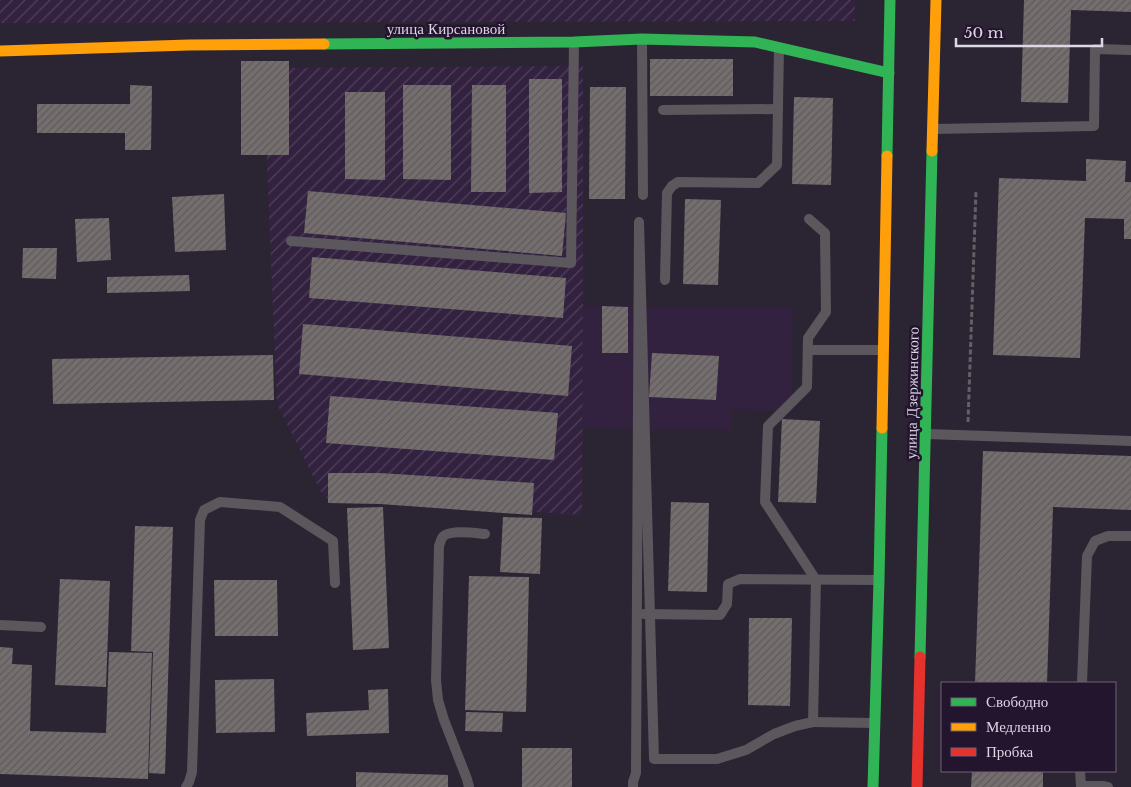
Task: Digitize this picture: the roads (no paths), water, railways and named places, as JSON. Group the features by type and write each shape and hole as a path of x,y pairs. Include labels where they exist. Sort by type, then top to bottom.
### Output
{"main road":[{"name":"улица Дзержинского","path":"873,787 879,580 890,0"},
{"name":"улица Дзержинского","path":"917,787 936,0"},
{"name":"улица Кирсановой","path":"0,51 188,45 574,42 642,39 755,42 889,73"}],"lane":[{"path":"642,39 642,195"},
{"path":"291,240 571,263 574,42"},
{"path":"665,280 667,193 672,186 678,182 758,183 777,165 779,47"},
{"path":"933,129 1094,126 1095,49 1131,50"},
{"path":"663,110 778,109"},
{"path":"809,220 825,233 826,312 808,338 807,388 768,426 765,502 816,580 813,722"},
{"path":"639,222 643,614"},
{"path":"639,222 654,759 717,760 746,750 774,734 795,726 813,722 874,723"},
{"path":"633,787 636,773 639,222"},
{"path":"808,350 883,350"},
{"path":"926,434 1131,441"},
{"path":"186,787 192,772 200,520 204,510 220,502 280,507 333,542 335,583"},
{"path":"643,614 644,517"},
{"path":"469,787 438,700 436,680 440,546 441,539 450,532 485,534"},
{"path":"1082,682 1087,556 1094,541 1108,536 1131,536"},
{"path":"643,614 720,615 728,604 728,584 740,579 879,580"},
{"path":"0,626 41,627"},
{"path":"1080,772 1081,786 1108,787"}]}
